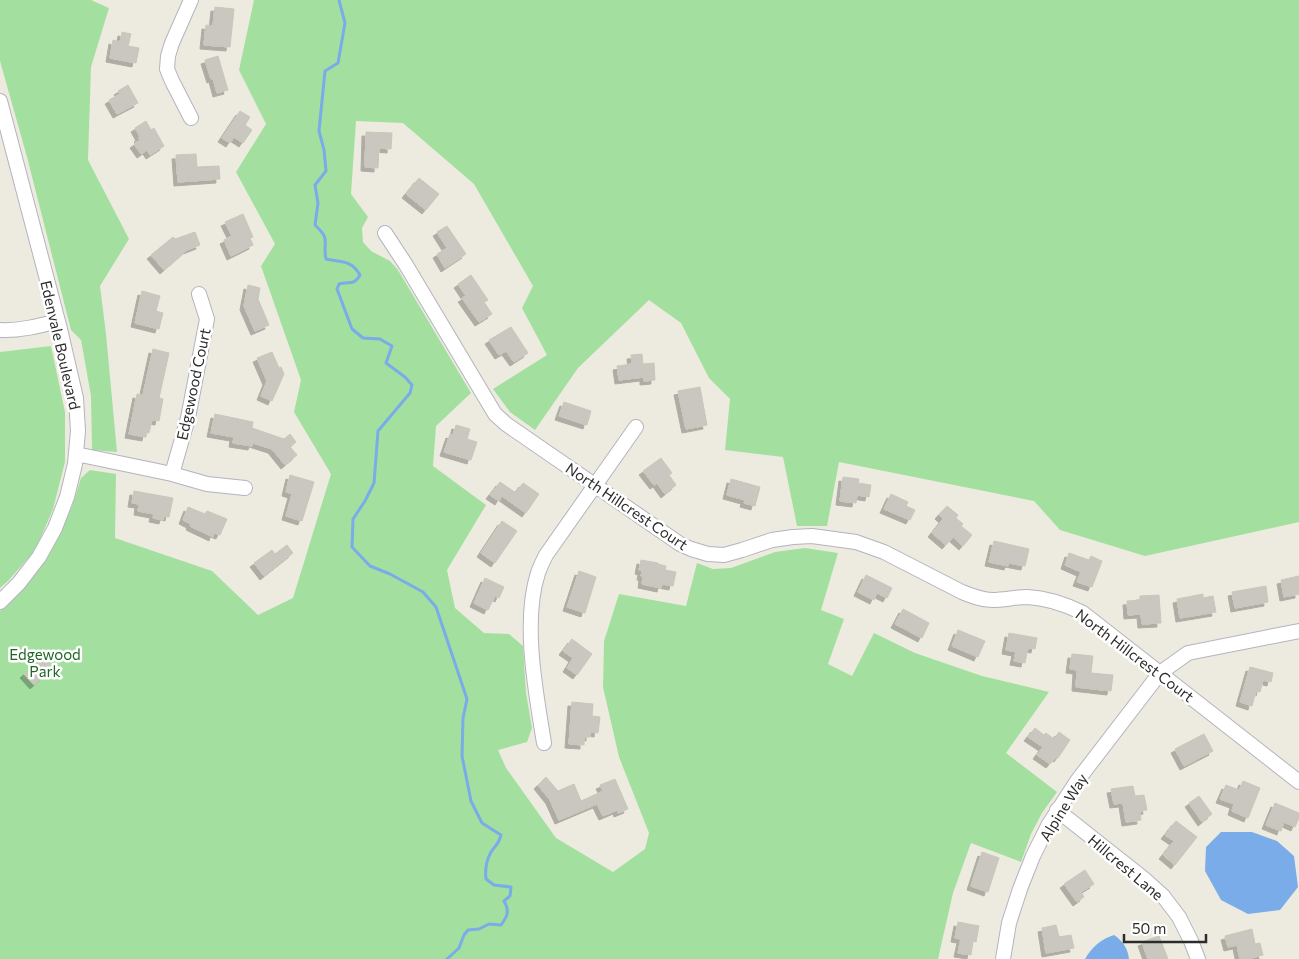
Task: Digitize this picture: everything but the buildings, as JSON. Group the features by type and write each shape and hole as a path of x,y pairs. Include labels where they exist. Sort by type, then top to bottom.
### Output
{"street":[{"path":"191,0 170,50 167,69 191,118"},
{"name":"Edenvale Boulevard","path":"0,101 58,321 76,398 78,431 75,464 67,497 55,528 39,557 19,583 0,602"},
{"name":"North Hillcrest Court","path":"385,233 495,414 506,424 680,544 708,554 724,555 772,540 812,536 856,542 884,552 962,592 976,597 991,600 1025,597 1045,598 1065,604 1083,613 1299,782"},
{"name":"Edgewood Court","path":"172,474 188,418 207,319 198,294"},
{"path":"0,330 34,327 58,321"},
{"path":"544,743 531,649 534,586 538,571 546,555 636,427"},
{"path":"76,454 172,474 207,484 246,488"},
{"name":"Alpine Way","path":"1002,959 1009,923 1020,889 1033,856 1049,824 1078,781 1160,673 1188,653 1299,631"},
{"name":"Hillcrest Lane","path":"1057,810 1164,896 1179,917 1198,959"}],"green space":[{"path":"0,0 91,0 109,8 91,67 88,160 129,239 100,286 117,452 92,450 91,396 81,340 71,330 27,157 0,61"},
{"name":"Edgewood Park","path":"254,0 1299,0 1299,522 1145,556 1060,530 1034,501 839,462 827,526 797,526 783,457 725,450 730,399 709,378 681,323 649,300 578,368 535,430 510,412 493,389 547,355 522,308 533,286 474,184 403,123 356,121 351,194 368,217 362,228 363,242 371,251 390,261 398,270 471,393 436,426 433,466 486,505 447,570 455,608 484,633 509,634 523,646 526,693 532,728 527,742 498,750 506,768 556,838 613,872 645,849 649,833 619,757 603,687 604,641 619,594 686,606 697,563 713,569 731,568 775,552 805,548 838,553 821,610 844,619 828,664 852,676 874,633 915,653 982,676 1049,692 1006,753 1057,792 1042,813 1031,834 1021,862 971,843 953,893 938,959 0,959 0,611 24,587 46,560 73,504 81,478 90,470 116,474 115,538 212,571 258,615 293,598 331,474 294,412 301,380 261,266 275,244 236,172 266,124 239,70"},
{"path":"51,346 65,412 65,462 53,509 36,549 0,588 0,352"}],"water":[{"path":"1221,832 1252,832 1277,841 1294,856 1298,887 1280,910 1248,914 1221,900 1205,871 1206,847"},
{"path":"1114,935 1128,952 1129,959 1085,959 1097,944"}],"waterway":[{"path":"339,0 345,23 338,63 325,71 319,131 324,150 326,171 315,185 318,203 315,225 325,238 326,259 350,264 360,275 356,281 339,284 337,289 352,329 363,338 380,339 392,346 386,363 405,377 412,385 410,393 378,431 374,483 353,519 352,547 370,566 390,574 423,592 436,607 467,699 463,718 462,756 471,801 482,823 501,835 488,860 486,879 494,885 511,887 510,896 504,901 507,914 501,925 489,924 479,929 468,930 459,948 447,959"}]}
